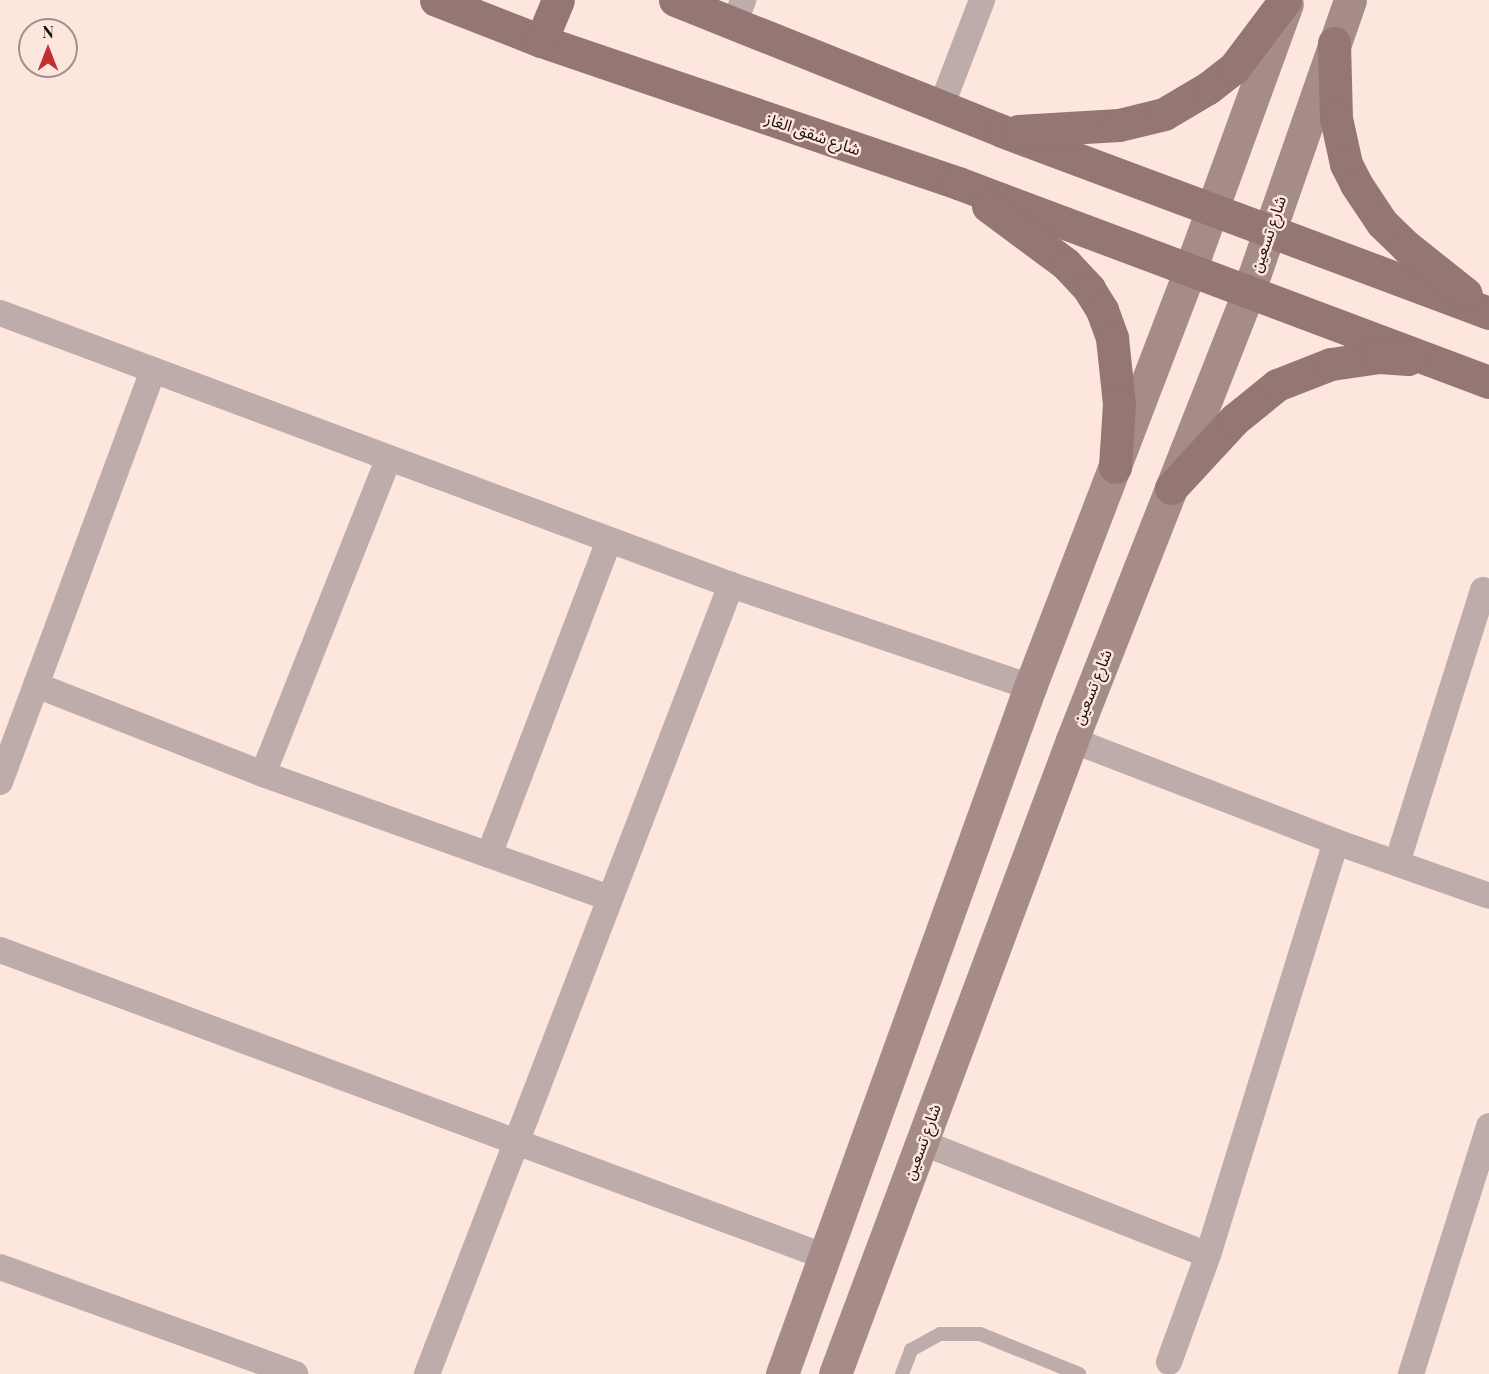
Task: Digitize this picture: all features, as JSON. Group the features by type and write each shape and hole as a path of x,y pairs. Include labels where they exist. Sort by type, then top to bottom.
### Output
{"main road":[{"name":"شارع شقق الغاز","path":"436,0 541,41 958,183 1489,382"},
{"path":"541,41 558,0"},
{"path":"675,0 738,12 941,107 1002,132 1210,207 1489,313"},
{"path":"1002,132 1119,125 1164,114 1208,88 1234,68 1287,0"},
{"path":"782,1374 1030,687 1190,270 1210,207 1287,0"},
{"name":"شارع تسعين","path":"835,1374 1071,740 1248,292 1350,0"},
{"path":"1334,43 1336,118 1346,164 1356,184 1382,223 1398,239 1489,313"},
{"path":"958,183 1066,264 1089,288 1102,310 1112,338 1119,403 1115,467"},
{"path":"1171,488 1235,419 1277,385 1331,364 1379,357 1432,360"}],"street":[{"path":"941,107 982,0"},
{"path":"0,313 731,585 1030,687"},
{"path":"0,782 153,370"},
{"path":"263,774 389,458"},
{"path":"489,855 609,540"},
{"path":"427,1374 731,585"},
{"path":"1397,863 1483,590 1489,593"},
{"path":"36,685 263,774 610,898"},
{"path":"1071,740 1336,842 1489,896"},
{"path":"1168,1362 1208,1255 1336,842"},
{"path":"0,950 826,1257"},
{"path":"1411,1374 1489,1126"},
{"path":"921,1143 1208,1255"},
{"path":"0,1267 295,1374"}],"lane":[{"path":"902,1374 911,1350 940,1334 980,1334 1079,1374"}]}
